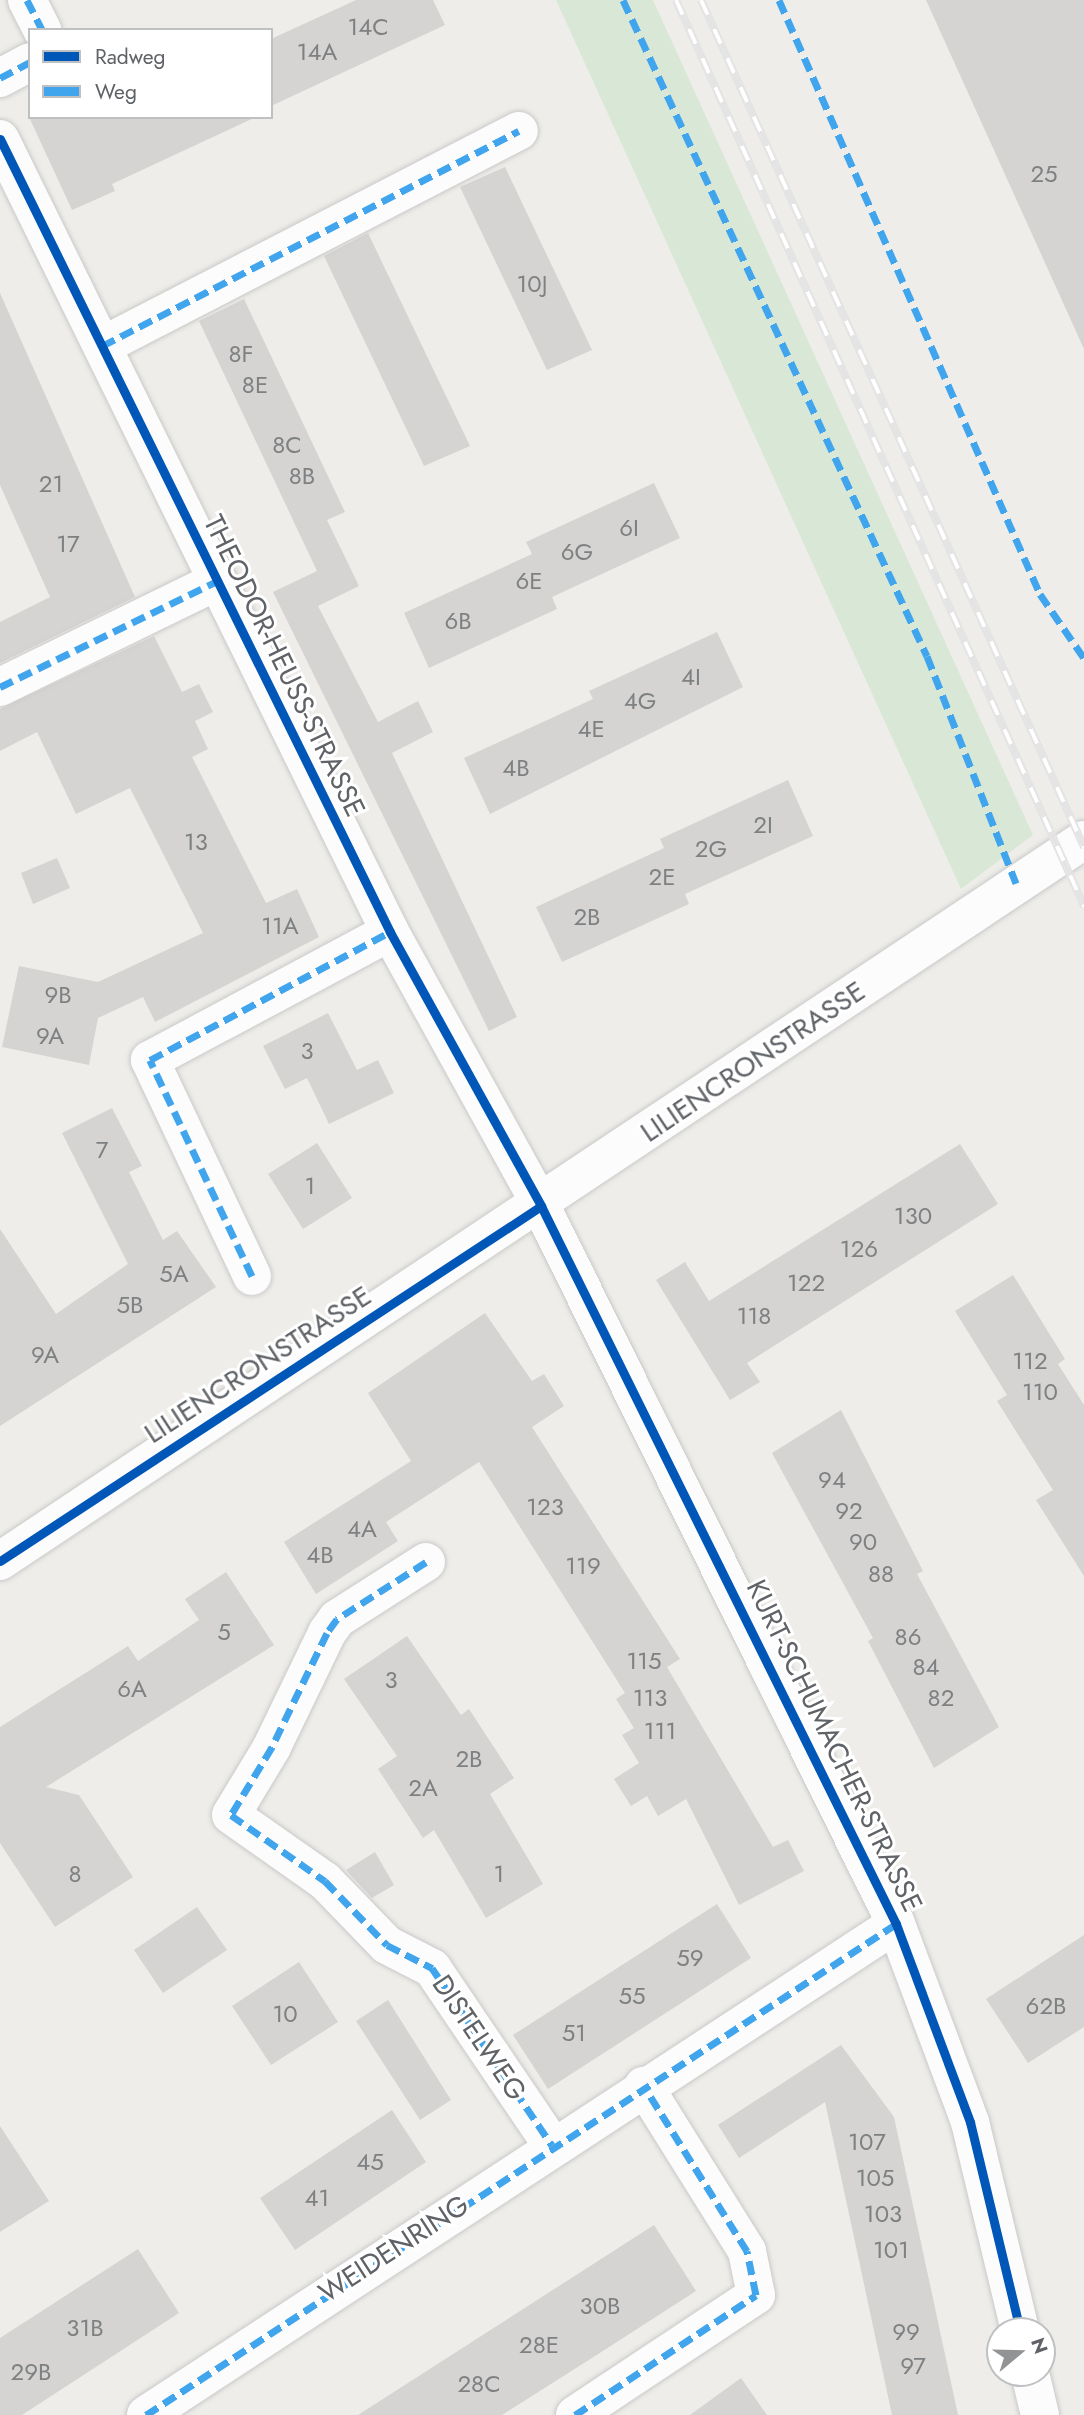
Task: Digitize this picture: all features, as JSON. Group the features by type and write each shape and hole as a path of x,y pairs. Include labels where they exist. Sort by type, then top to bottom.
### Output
{"street":[{"path":"27,0 41,28"},
{"path":"0,78 28,63"},
{"path":"102,346 519,131"},
{"name":"THEODOR-HEUSS-STRASSE","path":"0,139 390,932 541,1206"},
{"path":"0,687 217,581"},
{"name":"LILIENCRONSTRASSE","path":"0,1562 541,1206 1084,840"},
{"path":"252,1276 150,1059 390,932"},
{"name":"KURT-SCHUMACHER-STRASSE","path":"541,1206 896,1924 970,2122 1017,2317"},
{"name":"DISTELWEG","path":"426,1562 327,1633 272,1747 231,1815 325,1881 387,1945 432,1968 552,2145"},
{"name":"WEIDENRING","path":"146,2415 552,2145 896,1924"},
{"path":"575,2415 756,2295 747,2251 644,2086"},
{"path":"1033,2387 1040,2415"}],"green space":[{"path":"556,0 653,0 1033,835 961,889"}],"building":[{"path":"356,0 433,0 445,25 273,105 273,38"},
{"path":"926,0 1084,0 1084,349"},
{"path":"30,119 252,119 112,184 115,191 72,210"},
{"path":"505,167 592,350 547,370 460,187"},
{"path":"368,233 470,446 424,466 324,256"},
{"path":"0,293 135,597 0,663 0,622 50,597 0,485"},
{"path":"244,299 345,512 327,520 359,586 318,606 378,722 418,701 433,732 392,753 517,1017 489,1031 273,592 317,571 199,321"},
{"path":"654,483 680,538 552,597 557,609 429,668 404,613 532,554 526,542"},
{"path":"717,632 743,687 490,814 464,758 593,699 589,691"},
{"path":"154,636 182,692 199,684 213,712 195,721 208,749 192,757 266,903 297,889 319,937 155,1022 143,997 98,1018 89,1065 2,1047 19,966 98,982 203,933 130,788 76,814 37,732 0,751 0,709"},
{"path":"788,780 813,836 685,894 689,904 562,962 536,907 664,848 660,839"},
{"path":"57,858 70,888 33,904 21,873"},
{"path":"328,1013 357,1070 378,1060 394,1093 329,1124 307,1078 285,1089 263,1046"},
{"path":"112,1108 142,1166 129,1172 163,1240 177,1231 216,1287 0,1426 0,1229 56,1314 128,1264 62,1133"},
{"path":"317,1143 352,1198 303,1229 268,1174"},
{"path":"960,1144 998,1204 747,1363 760,1382 730,1400 656,1280 685,1262 709,1301"},
{"path":"1013,1275 1065,1359 1058,1364 1084,1405 1084,1576 1036,1500 1053,1490 997,1401 1007,1395 955,1311"},
{"path":"485,1313 532,1381 544,1374 564,1406 532,1427 680,1659 667,1667 773,1847 788,1840 804,1871 739,1905 686,1799 658,1816 647,1796 631,1806 614,1779 639,1763 622,1735 634,1728 616,1699 625,1693 479,1462 386,1522 398,1541 316,1594 284,1542 411,1461 368,1393"},
{"path":"841,1410 923,1571 917,1574 999,1727 934,1768 868,1641 873,1638 772,1453"},
{"path":"226,1572 274,1645 46,1787 79,1795 133,1877 55,1927 0,1843 0,1727 128,1646 138,1661 199,1620 185,1599"},
{"path":"407,1636 461,1715 469,1709 514,1778 490,1794 543,1884 486,1918 434,1830 423,1838 378,1769 397,1756 344,1679"},
{"path":"375,1852 394,1885 372,1898 346,1870"},
{"path":"717,1904 751,1958 548,2089 513,2035"},
{"path":"197,1907 227,1950 163,1993 134,1950"},
{"path":"1084,1935 1084,2027 1028,2063 986,1999"},
{"path":"299,1962 338,2022 271,2065 232,2006"},
{"path":"388,2000 451,2100 420,2120 356,2021"},
{"path":"841,2045 894,2117 958,2415 892,2415 825,2102 739,2158 718,2125"},
{"path":"392,2110 426,2162 295,2250 260,2198"},
{"path":"0,2126 49,2201 0,2232"},
{"path":"654,2225 696,2291 606,2349 502,2415 358,2415"},
{"path":"138,2249 179,2313 22,2415 0,2415 0,2338"},
{"path":"741,2378 767,2415 690,2415"}],"railway":[{"path":"676,0 1084,906"},
{"path":"701,0 1084,847"}],"marked path":[{"path":"27,0 41,28"},
{"path":"623,0 927,656 1016,883"},
{"path":"779,0 1040,594 1084,658"},
{"path":"0,78 28,63"},
{"path":"102,346 519,131"},
{"path":"0,687 217,581"},
{"path":"252,1276 150,1060 390,932"},
{"path":"426,1562 337,1619 327,1633 272,1747 231,1815 325,1881 387,1945 432,1968 552,2145"},
{"path":"146,2415 896,1924"},
{"path":"575,2415 756,2295 747,2251 644,2086"}],"cycle path":[{"path":"0,139 390,932 541,1206 896,1924 970,2122 1017,2317"},
{"path":"0,1561 541,1206"}]}
